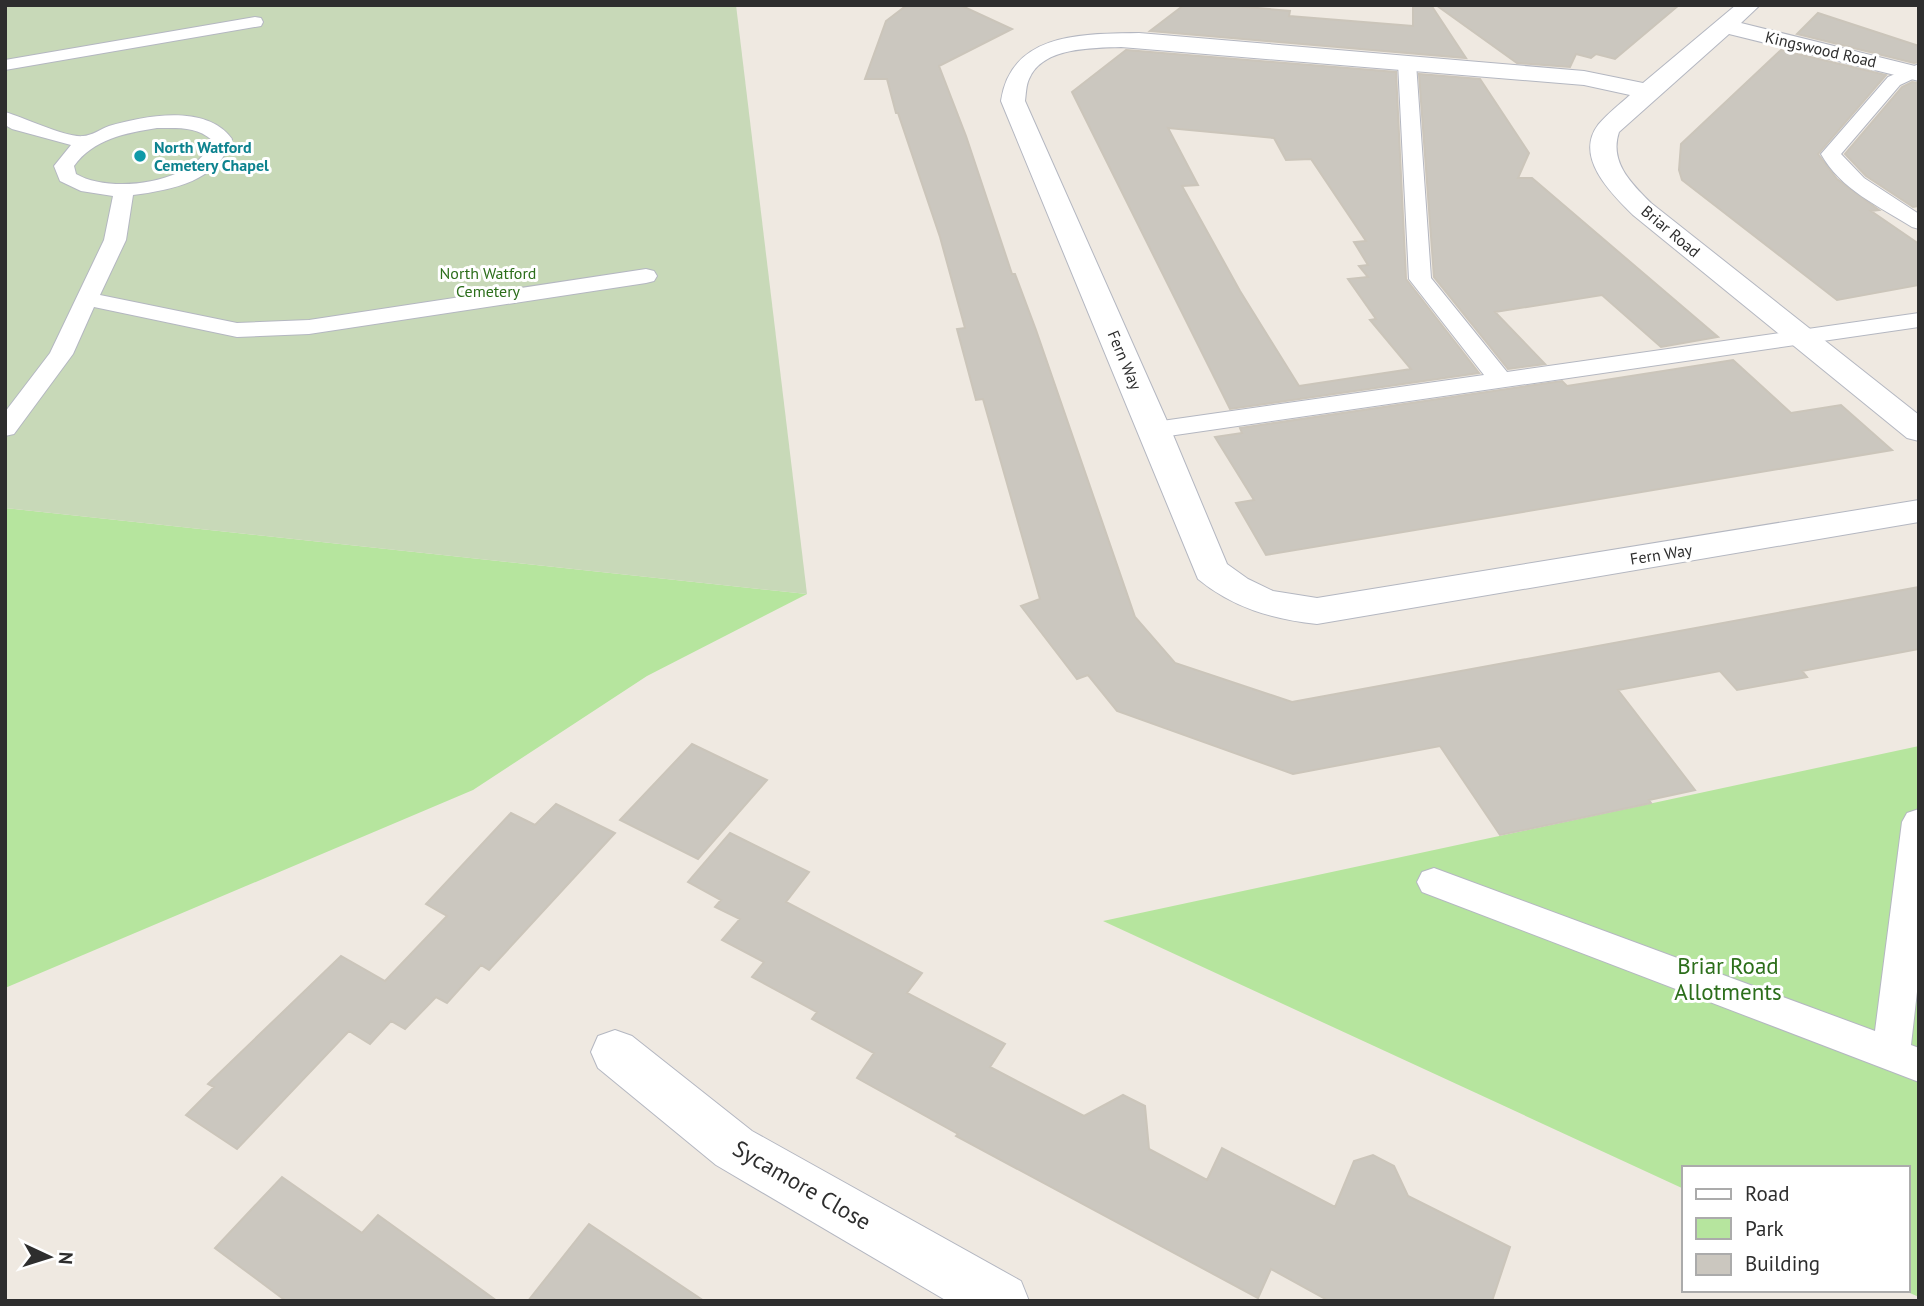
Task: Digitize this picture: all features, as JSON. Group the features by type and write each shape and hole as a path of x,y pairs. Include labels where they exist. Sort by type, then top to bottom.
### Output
{"street":[{"name":"Briar Road","path":"1749,5 1648,91 1608,129 1603,158 1611,175 1642,209 1919,430"},
{"name":"Kingswood Road","path":"1724,26 1916,72"},
{"name":"Fern Way","path":"1648,91 1584,78 1139,40 1108,40 1043,52 1018,72 1012,86 1013,101 1155,430 1211,570 1227,584 1248,596 1289,609 1317,611 1919,511"},
{"name":"Sycamore Close","path":"615,1052 734,1147 1001,1301"}],"lane":[{"path":"5,65 255,22"},
{"path":"1407,63 1420,279 1501,381"},
{"path":"1916,72 1894,81 1831,154 1833,161 1847,175 1919,223"},
{"path":"5,118 19,125 86,143"},
{"path":"157,122 201,124 215,130 222,139 222,149 198,171 176,180 124,190 98,190 78,185 66,177 64,166 71,154 107,133 157,122"},
{"path":"5,429 61,354 115,240 124,190"},
{"path":"87,299 237,330 309,327 646,276"},
{"path":"1155,430 1919,320"},
{"path":"1434,882 1905,1059 1919,822"}],"green space":[{"name":"North Watford Cemetery","path":"5,5 736,5 807,594 5,508"},
{"path":"5,508 807,594 647,676 473,790 5,988"},
{"name":"Briar Road Allotments","path":"1919,746 1919,1297 1908,1292 1910,1292 1910,1166 1682,1166 1682,1188 1103,921"}],"building":[{"path":"907,5 960,5 1012,29 939,66 966,136 1012,274 1015,274 1036,330 1135,617 1175,663 1292,702 1919,587 1919,649 1802,671 1807,677 1737,690 1720,671 1618,690 1695,790 1649,800 1651,803 1500,835 1440,746 1293,774 1117,711 1088,675 1077,679 1021,606 1040,599 983,399 976,400 957,329 965,328 940,237 896,113 887,79 865,79 886,21"},
{"path":"1184,5 1224,5 1290,11 1289,16 1413,26 1413,5 1431,5 1466,58 1150,31"},
{"path":"1436,5 1679,5 1615,59 1596,54 1591,58 1576,54 1570,67 1517,63"},
{"path":"1818,13 1919,46 1919,62 1797,34"},
{"path":"1126,50 1396,72 1406,279 1479,373 1230,409 1072,92","holes":["1168,128 1274,138 1286,160 1311,159 1366,241 1354,242 1368,265 1359,266 1368,277 1348,279 1376,319 1370,320 1411,369 1299,386 1240,291 1182,186 1198,185"]},
{"path":"1781,50 1886,75 1818,154 1837,179 1879,210 1871,211 1919,244 1919,285 1837,300 1682,180 1679,170 1681,144"},
{"path":"1419,74 1480,79 1529,153 1518,178 1532,178 1718,337 1661,347 1602,295 1495,312 1545,364 1508,369 1434,277"},
{"path":"1912,82 1919,83 1919,206 1913,207 1866,176 1845,154 1902,87"},
{"path":"1733,360 1791,413 1841,405 1892,450 1266,555 1236,503 1254,500 1215,437 1242,433 1240,428 1562,381 1567,386"},
{"path":"692,744 767,780 698,859 620,820"},
{"path":"556,804 615,833 489,970 481,965 447,1003 436,997 405,1029 391,1021 370,1044 349,1031 237,1149 186,1115 214,1087 208,1084 341,956 385,981 447,916 426,904 511,813 535,825"},
{"path":"730,833 809,872 786,902 922,973 907,993 1005,1044 990,1067 1084,1116 1123,1095 1145,1106 1149,1149 1207,1180 1222,1148 1335,1207 1354,1161 1373,1155 1394,1166 1408,1196 1510,1247 1492,1301 1329,1301 1271,1269 1258,1298 956,1136 958,1134 857,1078 874,1053 812,1019 817,1012 752,977 764,962 722,940 740,919 715,907 721,900 688,882"},
{"path":"282,1177 362,1233 378,1215 497,1301 286,1301 215,1248"},
{"path":"589,1224 704,1301 528,1301"}],"place":[{"name":"North Watford Cemetery Chapel","path":"140,156"}]}
